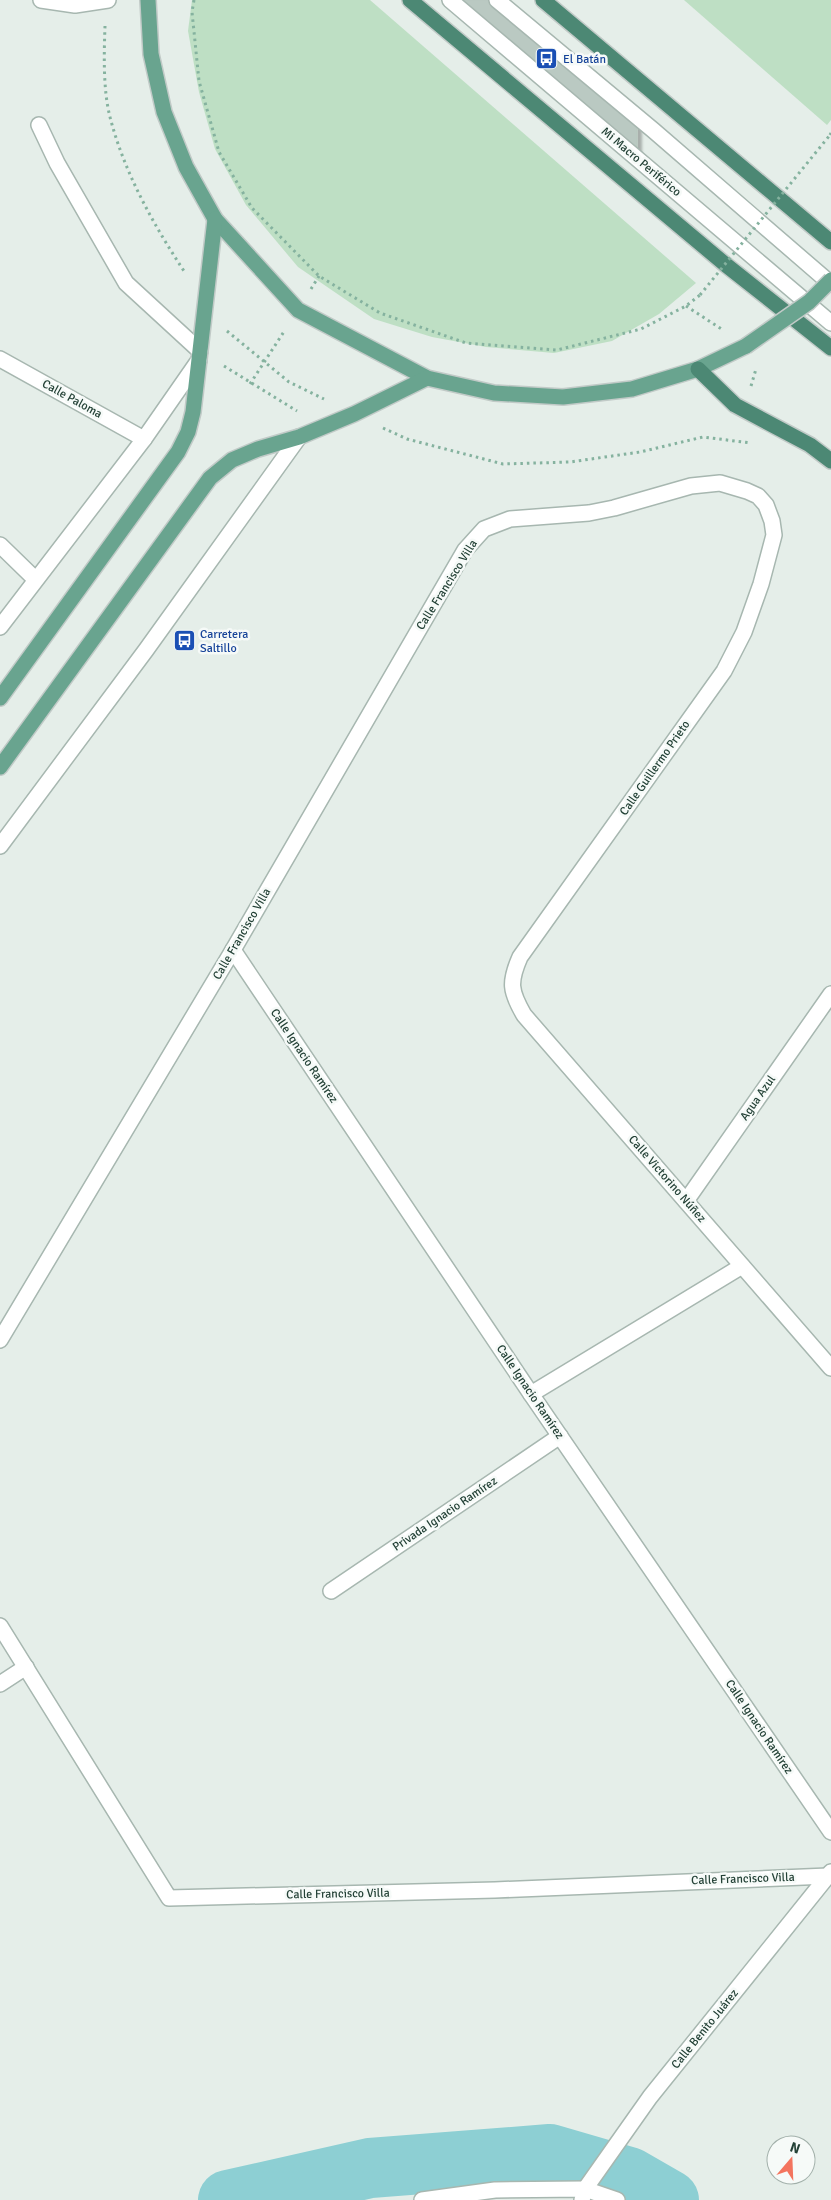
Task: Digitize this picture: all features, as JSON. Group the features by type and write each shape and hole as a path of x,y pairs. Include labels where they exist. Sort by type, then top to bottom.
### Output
{"highway":[{"path":"410,0 726,265 831,348"},
{"path":"544,0 831,242"},
{"path":"698,369 734,406 810,445 831,460"}],"main road":[{"path":"148,0 151,54 164,112 186,167 215,219 298,310 426,378 494,393 563,397 632,389 698,369 746,346 810,302 831,280"},
{"path":"0,698 178,452 188,432 193,412 215,219"},
{"path":"0,766 210,478 232,460 258,449 299,437 324,427 426,378"}],"street":[{"path":"41,0 75,5 108,0"},
{"name":"Mi Macro Periférico","path":"450,0 831,323"},
{"path":"497,0 653,130 831,284"},
{"path":"0,627 144,439 200,355 126,283 57,163 39,125"},
{"name":"Calle Paloma","path":"0,359 144,439"},
{"path":"0,846 152,643 299,437"},
{"name":"Calle Guillermo Prieto","path":"484,529 510,519 589,512 638,502 691,486 720,483 734,486 758,496 766,505 772,521 774,536 761,584 744,632 724,671 520,957 513,972 511,986"},
{"name":"Calle Francisco Villa","path":"0,1340 233,950 466,550 484,529"},
{"path":"0,545 35,579"},
{"name":"Calle Ignacio Ramírez","path":"233,950 531,1394 831,1832"},
{"name":"Calle Victorino Núñez","path":"511,986 516,1002 524,1015 831,1368"},
{"name":"Agua Azul","path":"686,1201 831,994"},
{"path":"531,1394 742,1266"},
{"name":"Privada Ignacio Ramírez","path":"330,1592 560,1436"},
{"name":"Calle Francisco Villa","path":"0,1626 169,1898 495,1890 829,1874"},
{"path":"0,1684 26,1667"},
{"name":"Calle Benito Juárez","path":"584,2192 650,2097 829,1874"},
{"path":"422,2200 494,2190 584,2192 617,2200"}],"path":[{"path":"194,0 192,12 199,81 219,152 252,208 319,276 380,312 466,343 557,350 641,329 686,306 700,295 830,134"},
{"path":"686,306 746,346 756,365 754,384 734,406"},
{"path":"200,355 324,427"}],"green space":[{"path":"192,0 370,0 696,283 659,314 612,341 554,353 486,347 432,337 374,319 298,267 246,205 215,149 199,92 188,31"},
{"path":"684,0 831,0 831,120 827,125"}],"building":[{"name":"El Batán","path":"457,0 495,0 637,117 637,150"}],"waterway":[{"path":"228,2200 370,2168 550,2154 629,2177 669,2200"}],"place":[{"name":"El Batán","path":"547,59"},
{"name":"Carretera Saltillo","path":"184,641"}]}
